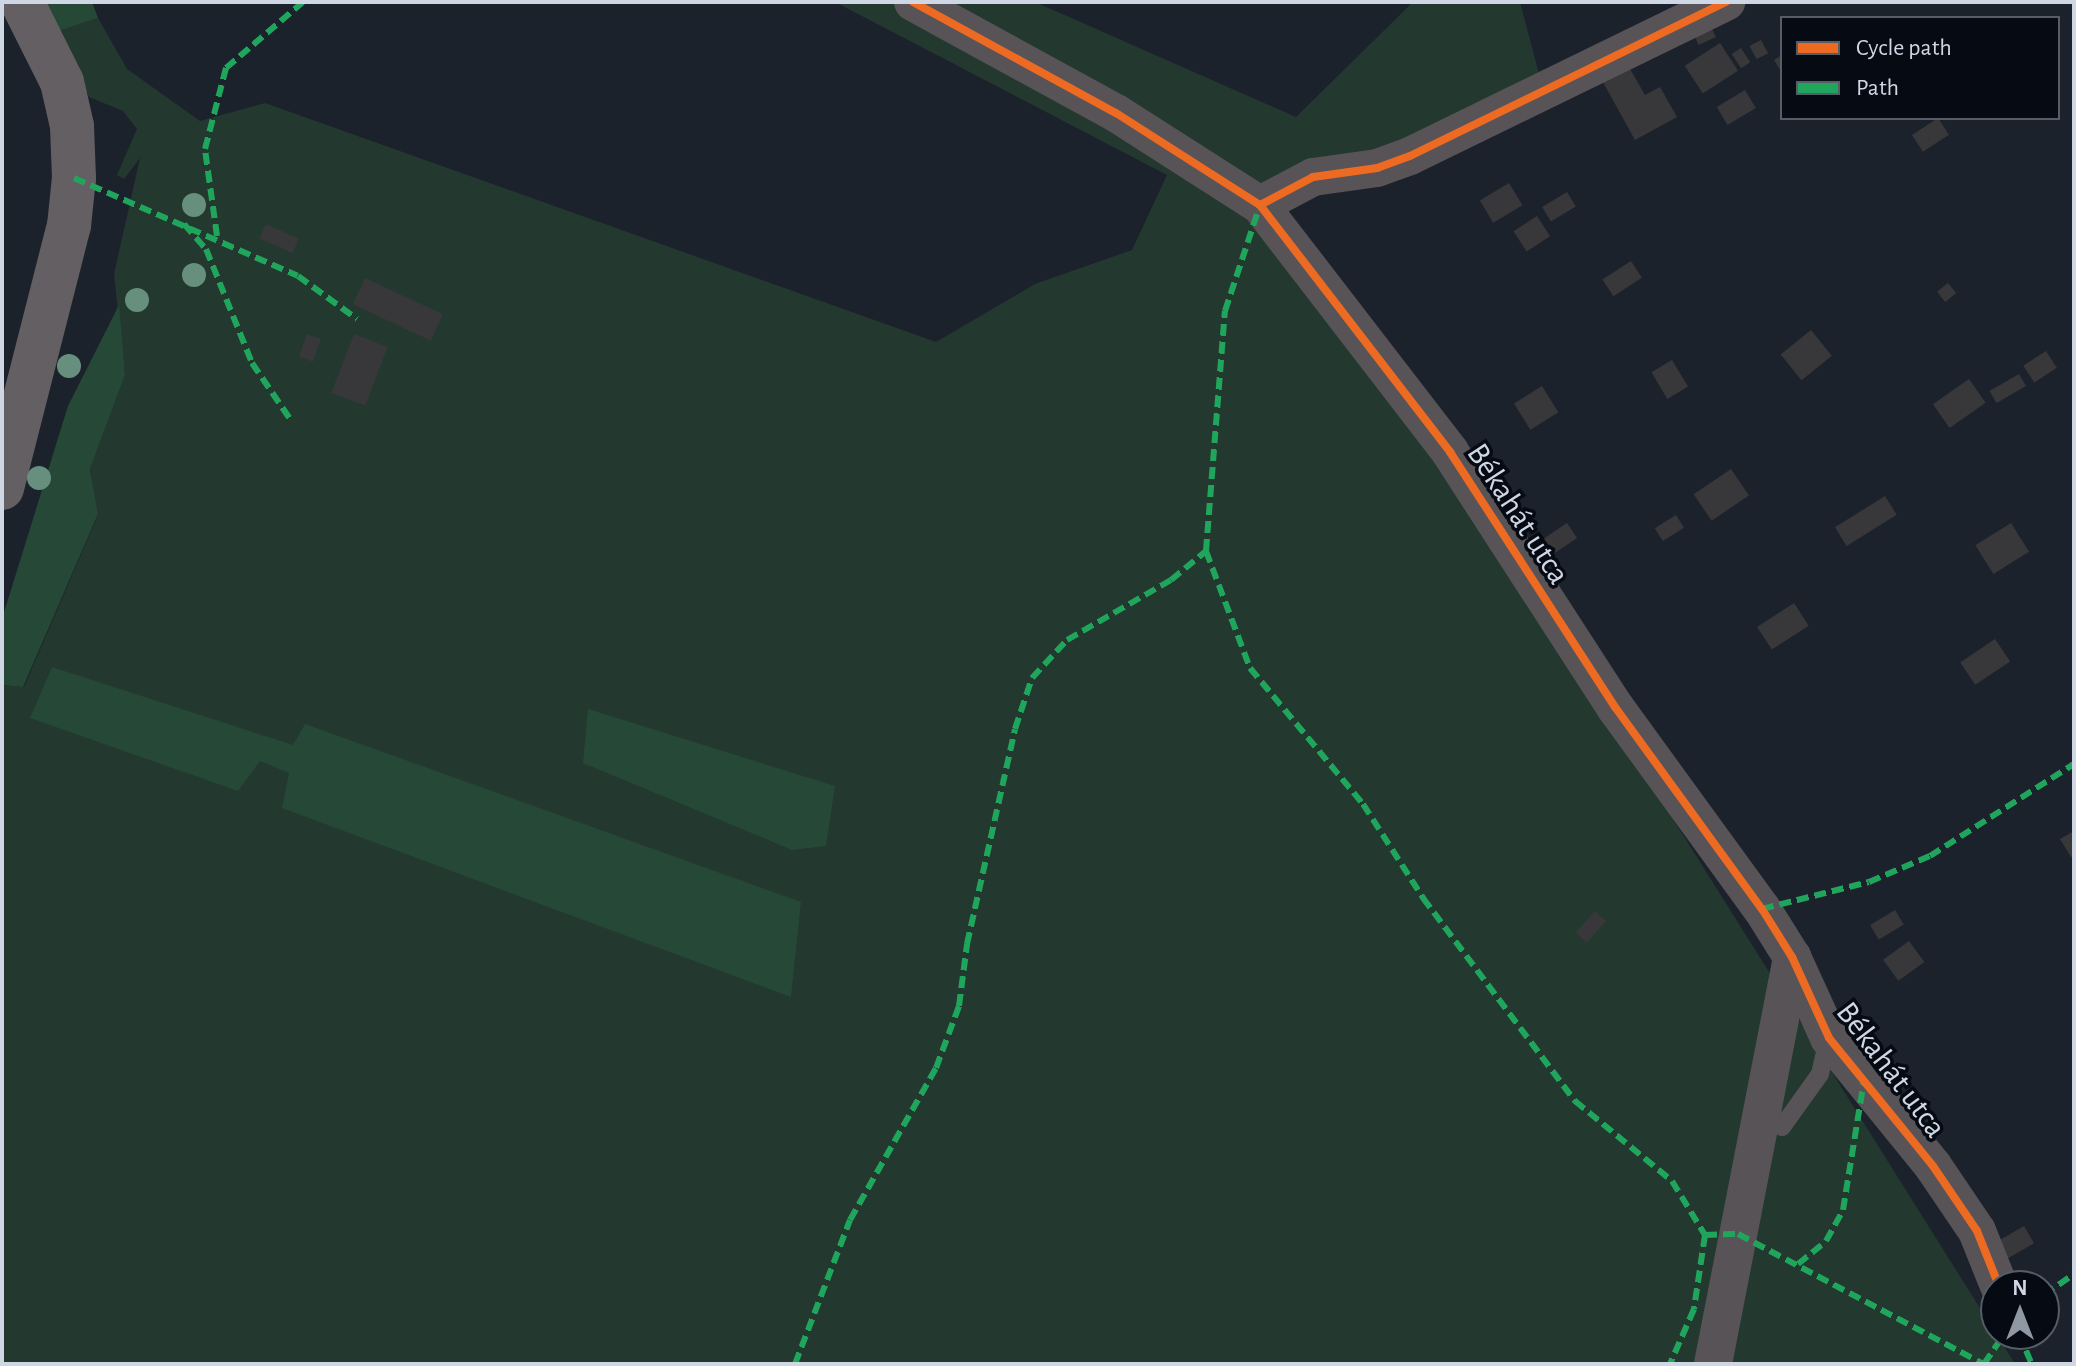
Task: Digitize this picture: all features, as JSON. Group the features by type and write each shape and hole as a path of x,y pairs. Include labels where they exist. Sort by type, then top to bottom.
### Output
{"main road":[{"path":"2,488 69,226 74,178 72,126 62,82 22,2"}],"street":[{"name":"Békahát utca","path":"913,2 1116,113 1260,205 1450,452 1615,707 1792,957 1829,1038 1933,1166 1977,1231 1993,1270"},
{"path":"1260,205 1313,177 1410,156 1726,2"},
{"path":"1713,1364 1792,957"}],"lane":[{"path":"1782,1127 1820,1074 1829,1038"}],"green space":[{"path":"43,2 92,2 98,18 59,31"},
{"path":"835,2 1035,2 1296,117 1413,2 1520,2 1543,89 1261,205 1641,768 1980,1308 1980,1350 2006,1350 2015,1364 2,1364 2,685 24,687 98,515 90,469 125,375 114,274 140,158 124,179 117,175 137,129 123,111 89,97 59,31 98,18 127,69 200,121 265,103 936,342 1035,284 1132,250 1167,175"},
{"path":"119,305 125,375 90,469 98,514 23,687 2,685 2,619 68,406"},
{"path":"52,667 293,745 305,724 801,902 791,997 282,808 289,773 260,761 238,791 30,718"},
{"path":"588,709 835,786 826,846 792,850 583,763"}],"building":[{"path":"1707,18 1716,37 1699,45 1690,26"},
{"path":"1761,40 1768,53 1757,59 1750,46"},
{"path":"1720,43 1738,71 1703,94 1685,66"},
{"path":"1741,48 1750,62 1741,68 1732,54"},
{"path":"1780,56 1780,70 1774,60"},
{"path":"1625,60 1645,95 1660,87 1677,117 1635,140 1599,75"},
{"path":"1745,90 1756,108 1728,125 1717,107"},
{"path":"1939,120 1949,135 1923,152 1912,135"},
{"path":"1509,183 1522,205 1493,223 1480,201"},
{"path":"1567,192 1576,207 1551,222 1542,207"},
{"path":"1537,216 1550,236 1527,251 1514,231"},
{"path":"266,224 299,239 292,253 259,239"},
{"path":"1631,261 1642,278 1613,296 1602,280"},
{"path":"365,278 443,314 431,341 353,304"},
{"path":"1948,283 1956,293 1945,302 1937,292"},
{"path":"1811,330 1832,356 1801,380 1781,355"},
{"path":"307,334 321,339 313,362 299,357"},
{"path":"354,334 388,347 365,406 331,393"},
{"path":"2046,351 2057,368 2034,382 2023,366"},
{"path":"1672,360 1688,387 1667,399 1651,372"},
{"path":"2019,374 2026,386 1997,403 1990,391"},
{"path":"1969,379 1986,403 1950,428 1933,404"},
{"path":"1542,386 1558,412 1530,430 1514,403"},
{"path":"1731,469 1749,496 1712,521 1694,494"},
{"path":"1885,496 1897,515 1847,546 1835,527"},
{"path":"1676,515 1684,528 1663,541 1655,528"},
{"path":"1567,523 1577,538 1544,560 1534,545"},
{"path":"2011,523 2029,552 1993,574 1975,545"},
{"path":"1794,603 1809,626 1772,650 1757,627"},
{"path":"1995,639 2010,661 1975,685 1960,662"},
{"path":"2074,831 2074,855 2071,857 2060,839"},
{"path":"1895,910 1904,925 1879,940 1870,925"},
{"path":"1595,911 1606,921 1587,943 1576,933"},
{"path":"1909,941 1924,962 1898,981 1883,960"},
{"path":"2024,1226 2034,1243 2007,1259 1997,1242"}],"marked path":[{"path":"217,236 205,149 226,68 303,2"},
{"path":"74,178 298,276 357,319"},
{"path":"795,1364 850,1220 936,1068 959,1006 967,944 1015,729 1032,678 1067,640 1171,580 1206,551 1225,311 1260,205"},
{"path":"184,224 206,249 252,363 290,419"},
{"path":"1206,551 1250,668 1363,804 1423,898 1575,1101 1672,1181 1705,1235 1694,1309 1670,1364"},
{"path":"1762,909 1869,882 1930,856 2074,764"},
{"path":"1798,1264 1826,1241 1843,1210 1864,1080"},
{"path":"1705,1235 1738,1234 1984,1364 1993,1350"},
{"path":"2060,1284 2074,1274"},
{"path":"2026,1350 2032,1364"}],"cycle path":[{"path":"913,2 1116,113 1260,205 1450,452 1615,707 1762,909 1792,957 1829,1038 1933,1166 1977,1231 1993,1270"},
{"path":"1260,205 1313,177 1377,168 1410,156 1726,2"}]}
